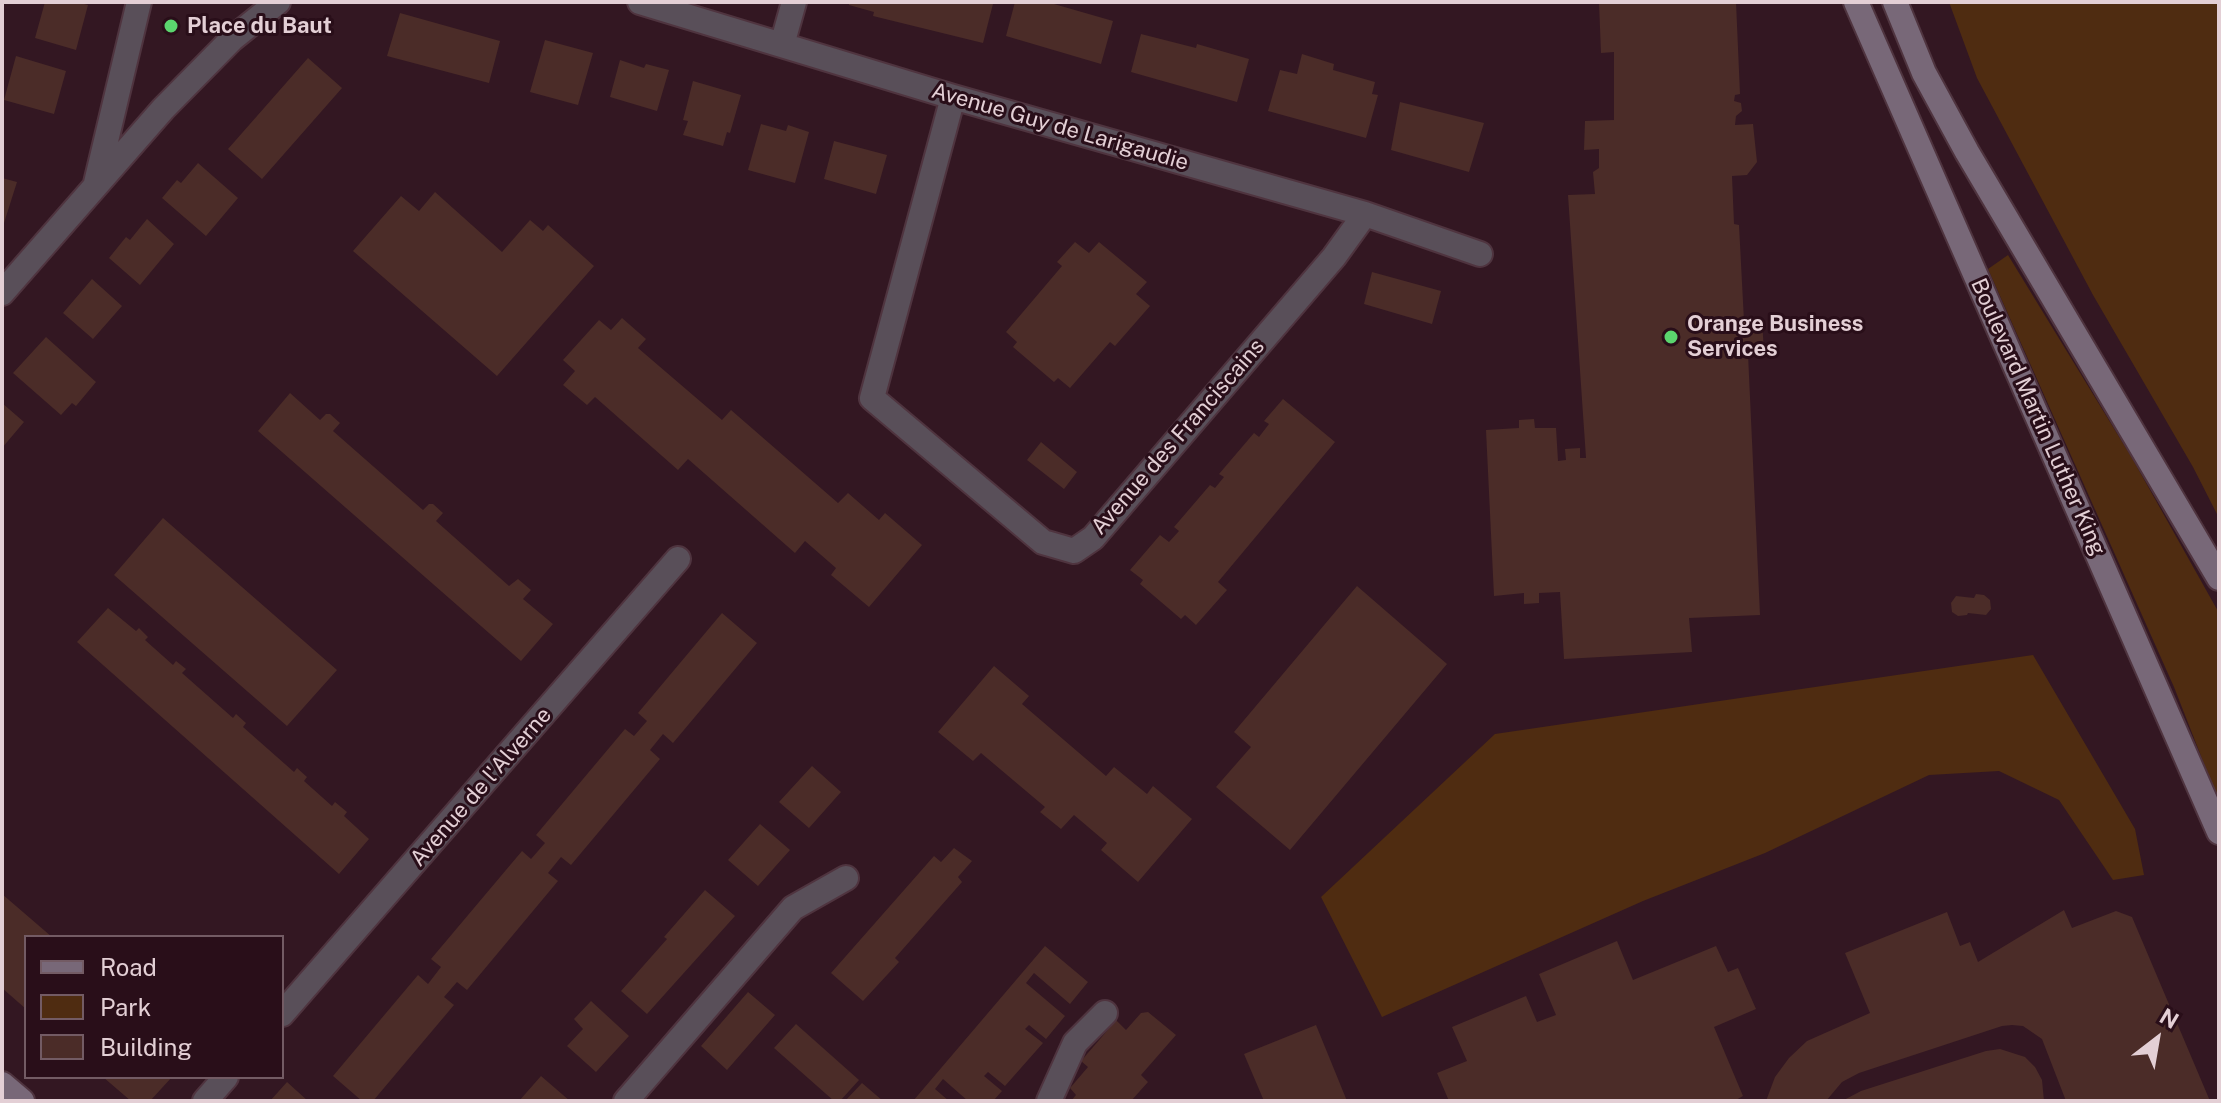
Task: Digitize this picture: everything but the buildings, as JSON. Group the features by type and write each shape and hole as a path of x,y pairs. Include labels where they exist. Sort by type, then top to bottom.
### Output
{"main road":[{"name":"Boulevard Martin Luther King","path":"1856,2 2219,832"},
{"path":"1895,2 1924,73 1967,152 2219,578"},
{"path":"2,1084 22,1101"}],"street":[{"path":"94,189 139,2"},
{"path":"2,293 163,109 232,39 278,2"},
{"name":"Avenue Guy de Larigaudie","path":"640,2 953,97 1365,214 1480,254"},
{"path":"782,45 794,2"},
{"name":"Avenue des Franciscains","path":"953,97 872,398 1043,542 1074,551 1093,538 1334,257 1365,214"},
{"name":"Avenue de l'Alverne","path":"284,1012 678,559"},
{"path":"626,1101 793,908 846,878"},
{"path":"1049,1101 1075,1043 1105,1013"},
{"path":"205,1101 224,1079"}],"green space":[{"path":"1949,2 2219,2 2219,518 2193,467 2093,295 1977,78"},
{"path":"2008,255 2132,458 2219,613 2219,802 2174,687 1988,269"},
{"path":"2033,655 2135,829 2144,875 2113,880 2059,800 1999,771 1929,775 1765,853 1643,901 1382,1017 1321,897 1495,734"}],"place":[{"name":"Place du Baut","path":"171,26"},
{"name":"Orange Business Services","path":"1671,337"}]}
